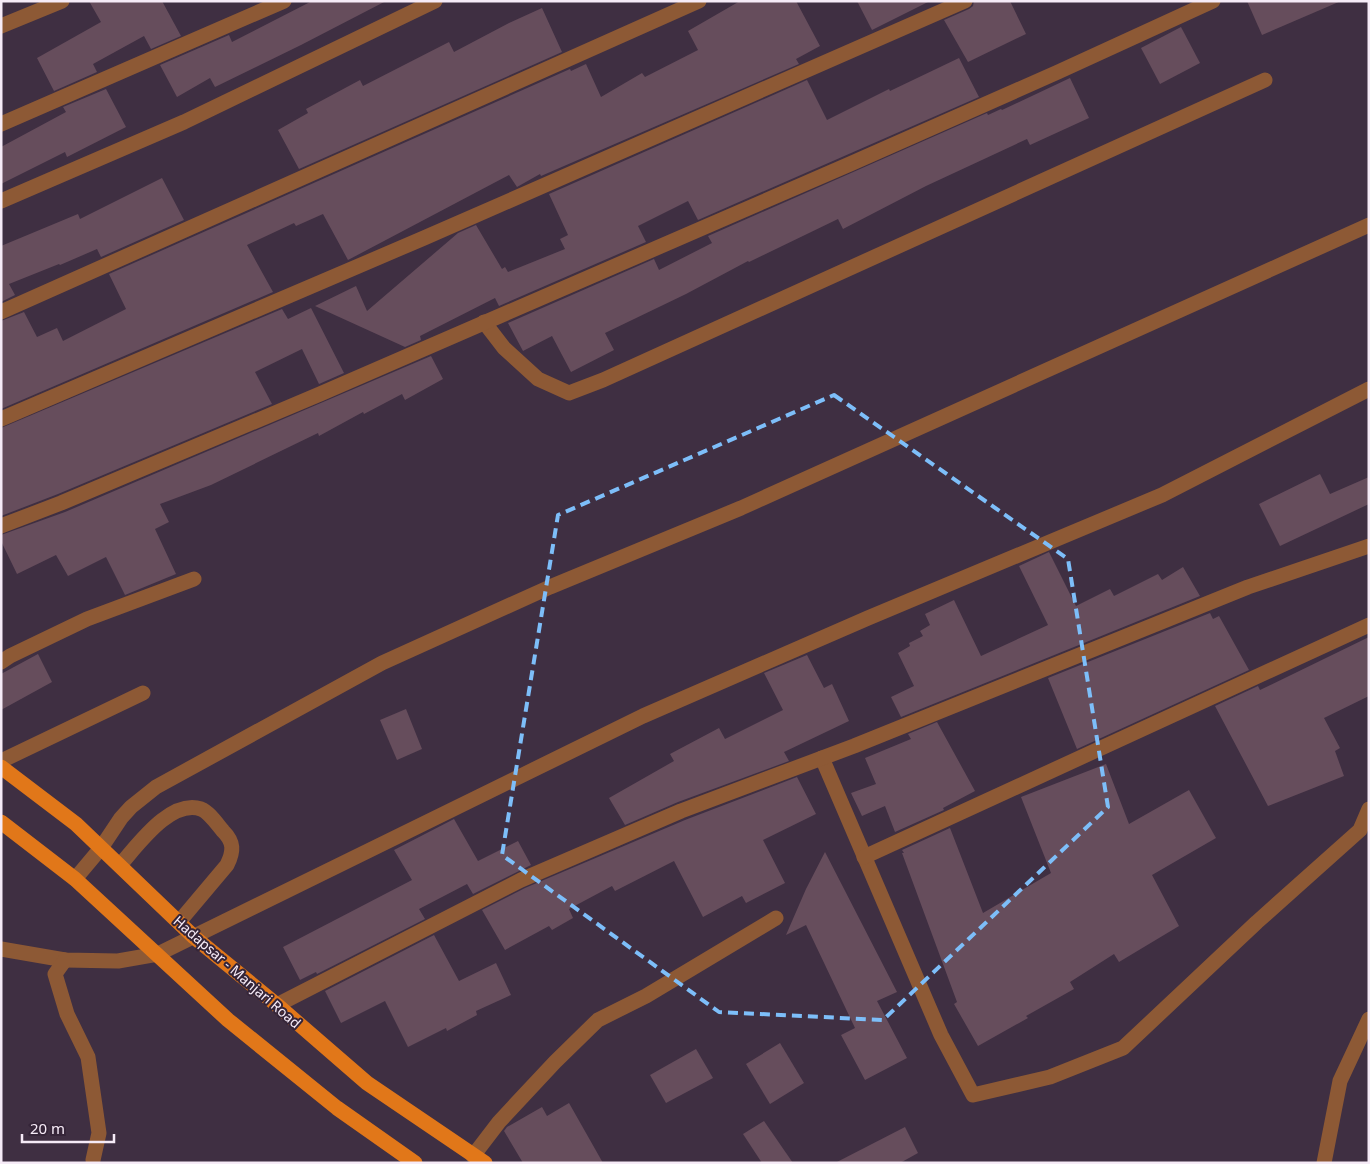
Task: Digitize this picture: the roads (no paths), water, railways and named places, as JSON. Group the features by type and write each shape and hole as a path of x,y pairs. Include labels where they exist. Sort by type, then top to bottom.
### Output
{"main road":[{"name":"Hadapsar - Manjari Road","path":"1,767 76,824 194,937 367,1083 479,1159"},
{"path":"1,822 75,879 242,1031 337,1108 415,1163"}],"street":[{"path":"1,26 62,1"},
{"path":"1,124 284,1"},
{"path":"1,200 184,122 435,1"},
{"path":"1,312 699,1"},
{"path":"1,419 424,238 965,1"},
{"path":"1,526 61,503 294,405 904,140 1213,1"},
{"path":"484,322 504,348 538,379 569,393 603,380 1265,80"},
{"path":"75,879 101,848 121,818 156,787 382,663 550,587 741,508 1369,225"},
{"path":"1,949 65,960 118,961 158,954 644,716 868,618 1162,495 1369,389"},
{"path":"277,1006 521,880 681,811 822,758 1248,587 1369,546"},
{"path":"1,662 87,619 194,579"},
{"path":"864,856 1369,625"},
{"path":"1,761 143,693"},
{"path":"822,758 941,1035 973,1095 1050,1076 1124,1048 1257,922 1360,830 1369,809"},
{"path":"120,865 169,814 190,807 203,810 230,838 233,854 227,865 179,922"},
{"path":"479,1159 499,1122 555,1062 598,1020 646,996 776,918"},
{"path":"65,960 55,974 67,1014 88,1057 98,1133 93,1160"},
{"path":"1324,1163 1340,1081 1369,1019"}]}
